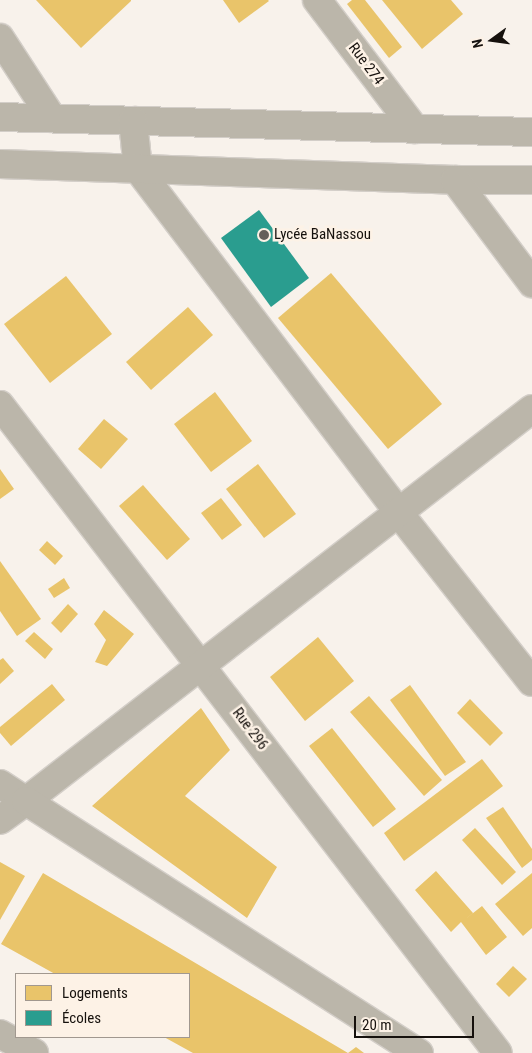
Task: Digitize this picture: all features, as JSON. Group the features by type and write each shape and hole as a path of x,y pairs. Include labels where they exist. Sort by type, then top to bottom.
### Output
{"street":[{"name":"Rue 274","path":"317,0 415,129"},
{"path":"0,38 52,118"},
{"path":"0,117 532,132"},
{"path":"133,121 138,169 398,512 532,682"},
{"path":"0,164 455,180 532,180"},
{"path":"455,180 532,283"},
{"name":"Rue 296","path":"0,405 498,1053"},
{"path":"0,820 202,666 532,409"},
{"path":"0,784 419,1053"},
{"path":"0,1034 34,1053"}],"building: Logements":[{"path":"36,0 131,0 131,1 81,48"},
{"path":"223,0 268,0 269,1 239,23"},
{"path":"352,0 365,0 402,47 389,58 347,4"},
{"path":"382,0 451,0 463,14 422,49"},
{"path":"331,273 442,404 388,449 278,318"},
{"path":"66,276 112,334 50,383 4,324"},
{"path":"188,307 213,335 151,390 126,362"},
{"path":"215,392 252,441 211,472 174,424"},
{"path":"104,419 128,439 101,469 78,449"},
{"path":"258,464 296,514 264,538 226,489"},
{"path":"0,469 14,489 0,499"},
{"path":"143,485 190,539 167,560 119,506"},
{"path":"221,498 242,525 222,540 201,513"},
{"path":"47,541 63,556 55,565 39,550"},
{"path":"0,561 41,619 17,636 0,611"},
{"path":"64,578 70,588 54,598 48,589"},
{"path":"68,604 78,614 61,633 51,623"},
{"path":"104,610 134,634 107,666 95,662 106,640 94,624"},
{"path":"34,632 53,649 45,659 25,641"},
{"path":"318,637 354,681 305,721 270,677"},
{"path":"3,658 14,671 0,684 0,660"},
{"path":"52,684 65,700 11,746 0,733 0,727"},
{"path":"410,685 466,762 445,776 390,700"},
{"path":"369,696 442,780 424,796 350,712"},
{"path":"470,699 503,733 490,746 457,713"},
{"path":"201,708 230,750 185,796 277,867 247,918 92,806"},
{"path":"332,728 396,809 373,827 309,746"},
{"path":"482,759 503,786 404,861 384,833"},
{"path":"503,807 532,849 532,860 522,868 486,818"},
{"path":"475,828 516,872 502,885 462,840"},
{"path":"0,862 25,876 0,920"},
{"path":"436,871 473,913 463,921 482,906 507,937 486,955 461,922 451,932 415,890"},
{"path":"43,873 348,1053 193,1053 166,1038 190,1038 190,973 53,973 1,944"},
{"path":"532,873 532,928 523,936 495,904"},
{"path":"513,966 527,979 509,997 496,984"},
{"path":"356,1047 364,1053 348,1053"}],"building: Écoles":[{"path":"259,210 309,278 271,307 221,238"}],"place":[{"name":"Lycée BaNassou","path":"264,235"}]}
